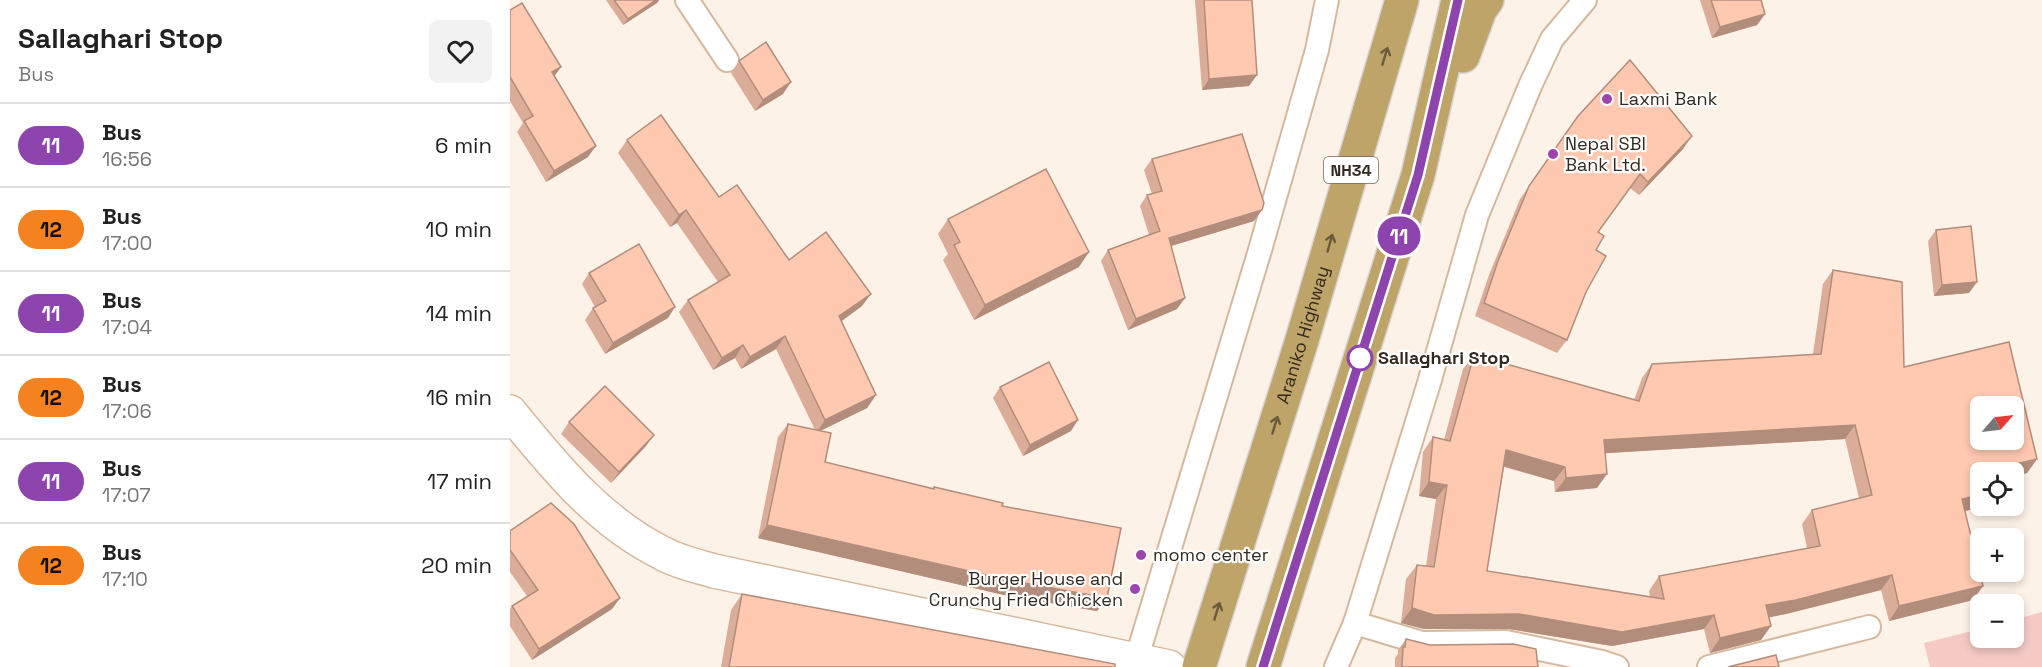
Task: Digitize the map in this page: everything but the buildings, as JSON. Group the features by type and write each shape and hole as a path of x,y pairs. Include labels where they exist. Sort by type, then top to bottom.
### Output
{"highway":[{"name":"Araniko Highway","path":"1199,667 1302,340 1402,0"},
{"path":"1418,175 1458,0"},
{"path":"1263,667 1418,175 1480,10 1487,0"}],"street":[{"path":"510,412 576,490 612,522 663,554 714,571 1134,663 1169,667"}],"lane":[{"path":"687,0 727,60"},
{"path":"1134,663 1260,250 1317,50 1327,0"},
{"path":"1336,667 1355,623 1429,383 1477,215 1530,86 1552,39 1585,0"},
{"path":"1355,623 1422,643 1506,642 1617,667"},
{"path":"1710,667 1869,627"}],"shaded area":[{"path":"2042,612 2042,667 1930,667 1924,643 1970,632 1970,648 2024,648 2024,617"}],"bus line":[{"name":"11","path":"1263,667 1418,175 1458,0"}],"place":[{"name":"Laxmi Bank","path":"1607,99"},
{"name":"Nepal SBI Bank Ltd.","path":"1553,154"},
{"name":"Sallaghari Stop","path":"1360,358"},
{"name":"momo center","path":"1141,555"},
{"name":"Burger House and Crunchy Fried Chicken","path":"1135,589"}]}
